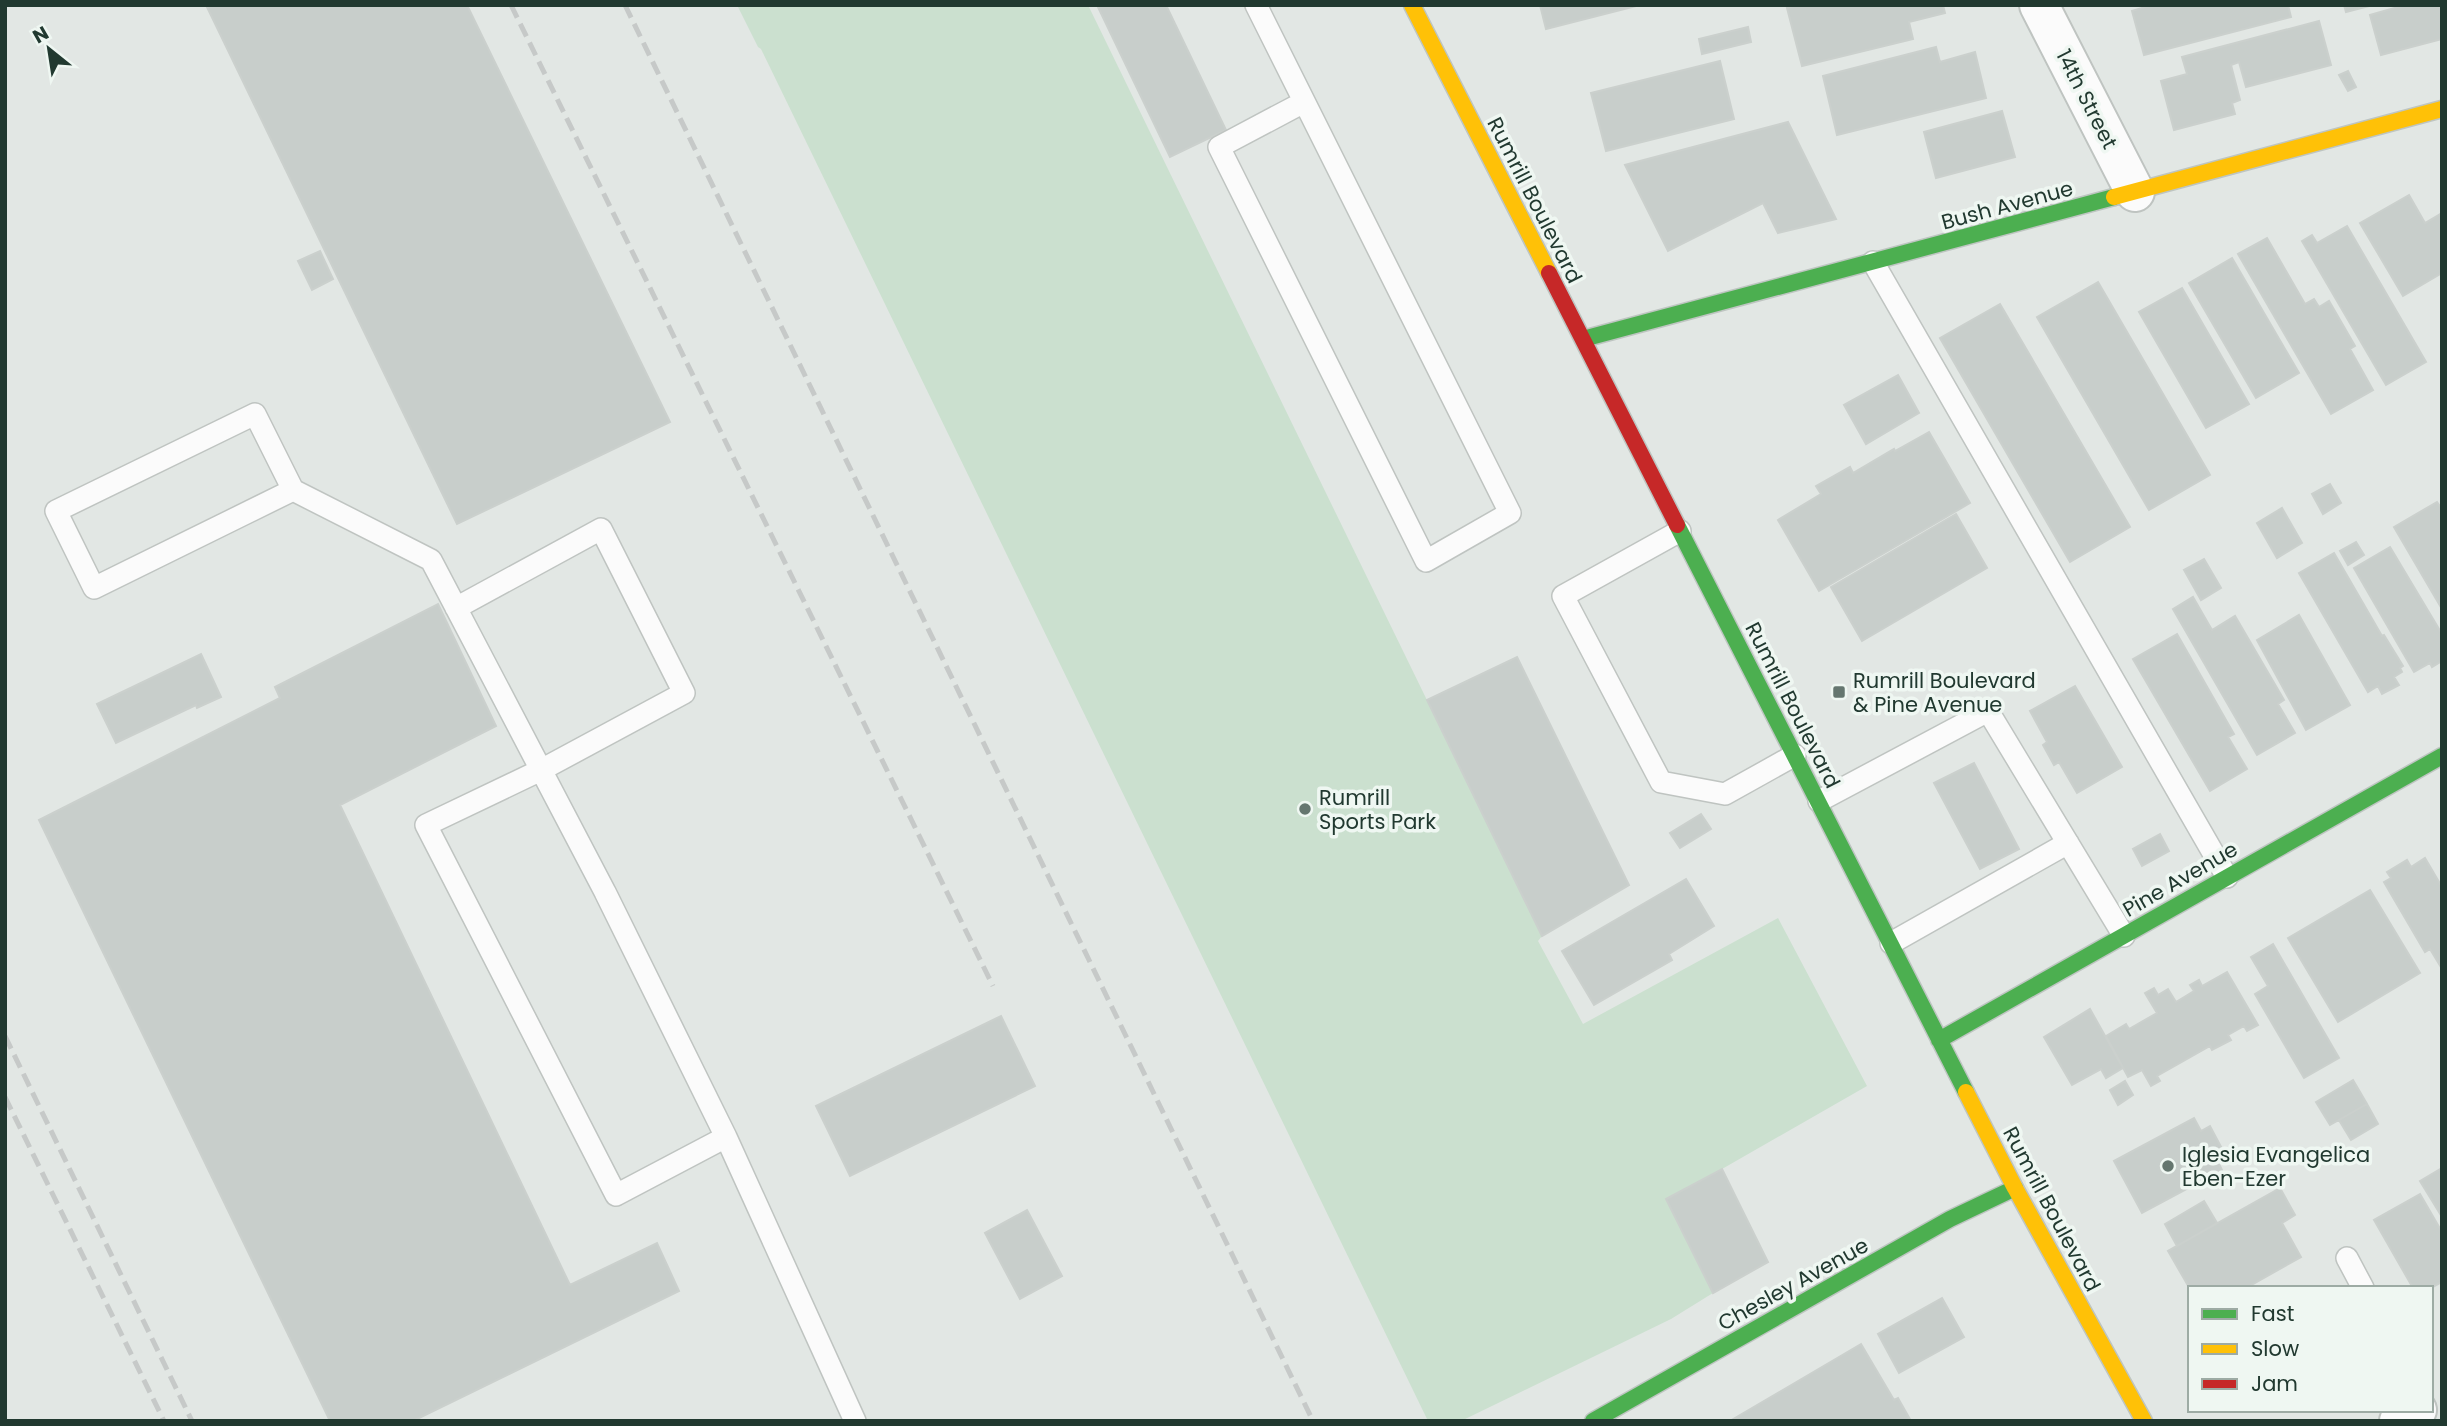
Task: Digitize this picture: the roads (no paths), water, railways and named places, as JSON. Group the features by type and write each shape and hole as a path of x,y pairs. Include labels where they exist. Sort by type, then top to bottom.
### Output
{"street":[{"name":"Rumrill Boulevard","path":"1412,5 2015,1188 2144,1421"},
{"name":"14th Street","path":"2039,5 2135,192"},
{"name":"Bush Avenue","path":"1583,340 2442,109"},
{"name":"Pine Avenue","path":"1940,1040 2442,756"},
{"name":"Chesley Avenue","path":"1593,1421 1950,1219 2015,1188"}],"lane":[{"path":"1255,5 1304,102 1510,513 1426,561 1219,147 1304,102"},
{"path":"1873,262 2227,877"},
{"path":"293,490 94,588 56,511 256,414 293,490 431,560 605,892 726,1137 855,1421"},
{"path":"456,608 601,529 684,693 541,770 426,825 616,1195 726,1137"},
{"path":"1680,531 1563,596 1661,782 1725,794 1795,755"},
{"path":"1819,801 1988,711 2124,936"},
{"path":"1891,943 2068,843"},
{"path":"2347,1258 2362,1286"}],"railway":[{"path":"511,5 993,986"},
{"path":"625,5 1313,1421"},
{"path":"5,1036 192,1421"},
{"path":"5,1097 164,1421"}],"place":[{"name":"Rumrill Boulevard & Pine Avenue","path":"1839,692"},
{"name":"Rumrill Sports Park","path":"1305,809"},
{"name":"Iglesia Evangelica Eben-Ezer","path":"2168,1166"}]}
